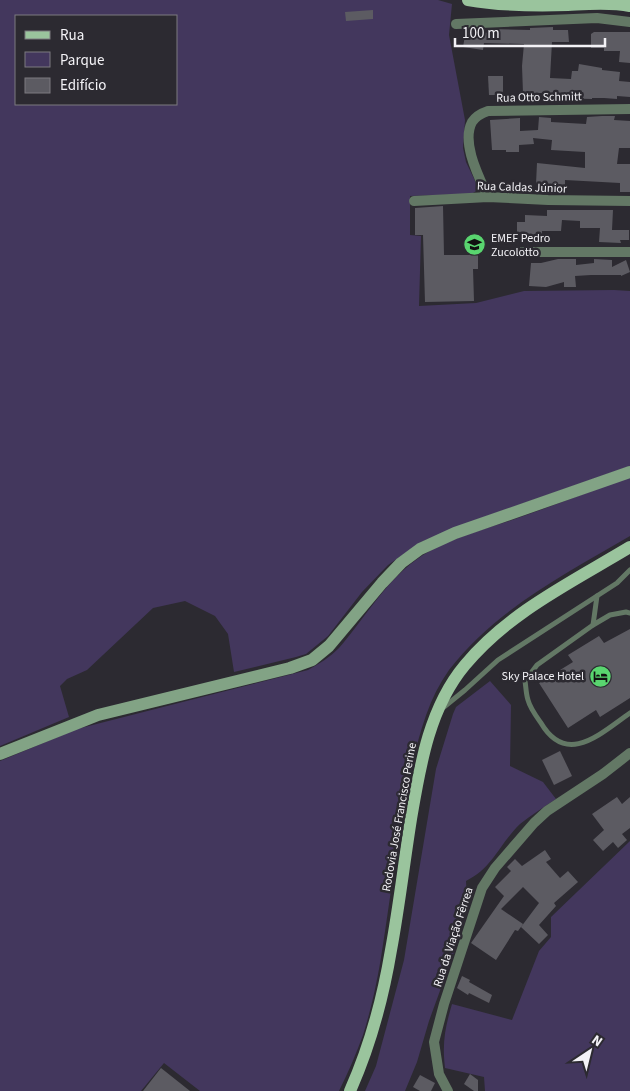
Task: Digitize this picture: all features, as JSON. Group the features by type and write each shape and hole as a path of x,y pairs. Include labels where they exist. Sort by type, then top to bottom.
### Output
{"main road":[{"path":"468,0 490,4 542,6 600,4 630,6"},
{"path":"0,754 98,715 290,668 312,660 329,646 401,563 420,549 455,533 630,472"},
{"name":"Rodovia José Francisco Perine","path":"350,1091 373,1031 391,950 421,763 438,711 451,683 482,646 525,610 630,547"}],"street":[{"path":"456,24 597,18 630,22"},
{"name":"Rua Otto Schmitt","path":"488,197 475,168 469,146 470,128 473,120 479,115 488,110 630,109"},
{"name":"Rua Caldas Júnior","path":"414,201 488,197 630,201"},
{"path":"522,252 630,252"},
{"name":"Rua da Viação Fêrrea","path":"448,1091 439,1074 434,1042 444,1004 482,888 495,868 534,823 547,811 596,780 630,753"}],"lane":[{"path":"438,711 498,660 617,583 630,570"},
{"path":"593,625 597,596"},
{"path":"630,613 610,615 593,625 537,665 525,681 528,700 548,736 563,745 577,745 593,740 630,713"}],"green space":[{"path":"0,0 438,0 452,4 449,35 465,120 463,148 466,162 478,190 471,194 410,196 410,235 421,236 419,306 476,303 524,291 630,291 630,466 467,523 421,542 388,565 362,592 328,636 306,654 296,657 234,672 228,634 215,616 185,601 153,608 87,670 67,679 60,686 69,717 0,746"},
{"path":"630,476 630,536 533,594 510,611 468,648 449,670 434,696 423,724 412,769 371,1005 360,1042 339,1091 200,1091 164,1063 141,1091 0,1091 0,761 77,729 308,670 339,648 398,575 423,555 455,539 557,504"},
{"path":"490,681 511,705 510,766 543,782 556,799 520,824 490,862 475,876 466,881 467,901 453,955 429,1021 417,1062 405,1091 365,1091 376,1066 404,960 436,769 456,707"},
{"path":"630,841 630,1091 485,1091 484,1077 445,1068 445,1036 452,1004 512,1020 539,951 551,937 551,917"}],"building":[{"path":"373,10 373,19 346,21 345,12"},
{"path":"553,27 553,30 568,30 569,42 552,42 550,78 571,79 572,71 578,71 579,64 620,72 619,81 630,82 630,97 617,96 617,99 554,98 555,93 523,93 522,66 524,44 484,43 483,50 463,47 466,30 489,33 489,29 530,30 530,28"},
{"path":"594,32 630,32 630,63 619,62 620,51 604,51 604,48 591,48 591,34"},
{"path":"488,76 503,76 503,95 489,95"},
{"path":"615,116 614,120 630,121 630,148 619,148 617,164 630,164 630,192 620,192 620,183 565,180 565,185 550,184 548,185 548,191 541,191 540,184 536,184 537,163 585,168 585,152 551,150 552,140 533,138 534,144 519,145 519,152 492,150 490,120 520,118 520,131 538,130 539,117 551,118 551,122 586,124 587,117"},
{"path":"443,206 444,255 478,255 478,269 473,269 474,301 425,302 423,235 415,235 415,208"},
{"path":"547,210 613,210 612,230 629,230 629,240 620,240 621,243 599,242 600,228 580,228 580,221 562,220 561,231 542,231 542,236 517,235 517,222 525,222 525,215 547,216"},
{"path":"558,259 576,259 576,265 594,263 594,259 612,260 612,267 626,260 630,272 621,276 575,276 576,287 564,287 564,282 546,287 529,286 531,263"},
{"path":"630,629 630,698 600,717 596,710 568,728 539,683 573,662 568,655 599,636 604,643"},
{"path":"560,751 572,776 554,785 542,760"},
{"path":"617,797 622,804 630,797 630,828 622,834 627,840 618,848 613,842 603,851 593,840 604,830 592,814"},
{"path":"545,850 551,859 546,862 560,878 568,871 578,882 554,903 556,906 539,925 548,935 539,944 521,927 539,903 523,887 501,909 523,924 518,931 515,930 496,960 471,943 504,896 495,887 511,871 507,867 515,859 522,866"},
{"path":"462,976 492,995 489,1003 469,993 468,995 457,988"},
{"path":"161,1068 190,1091 143,1091"},
{"path":"470,1074 478,1080 478,1091 474,1091 464,1084"},
{"path":"420,1075 435,1083 431,1091 420,1091 413,1087"}],"place":[{"name":"EMEF Pedro Zucolotto","path":"475,245"},
{"name":"Sky Palace Hotel","path":"600,676"}]}
